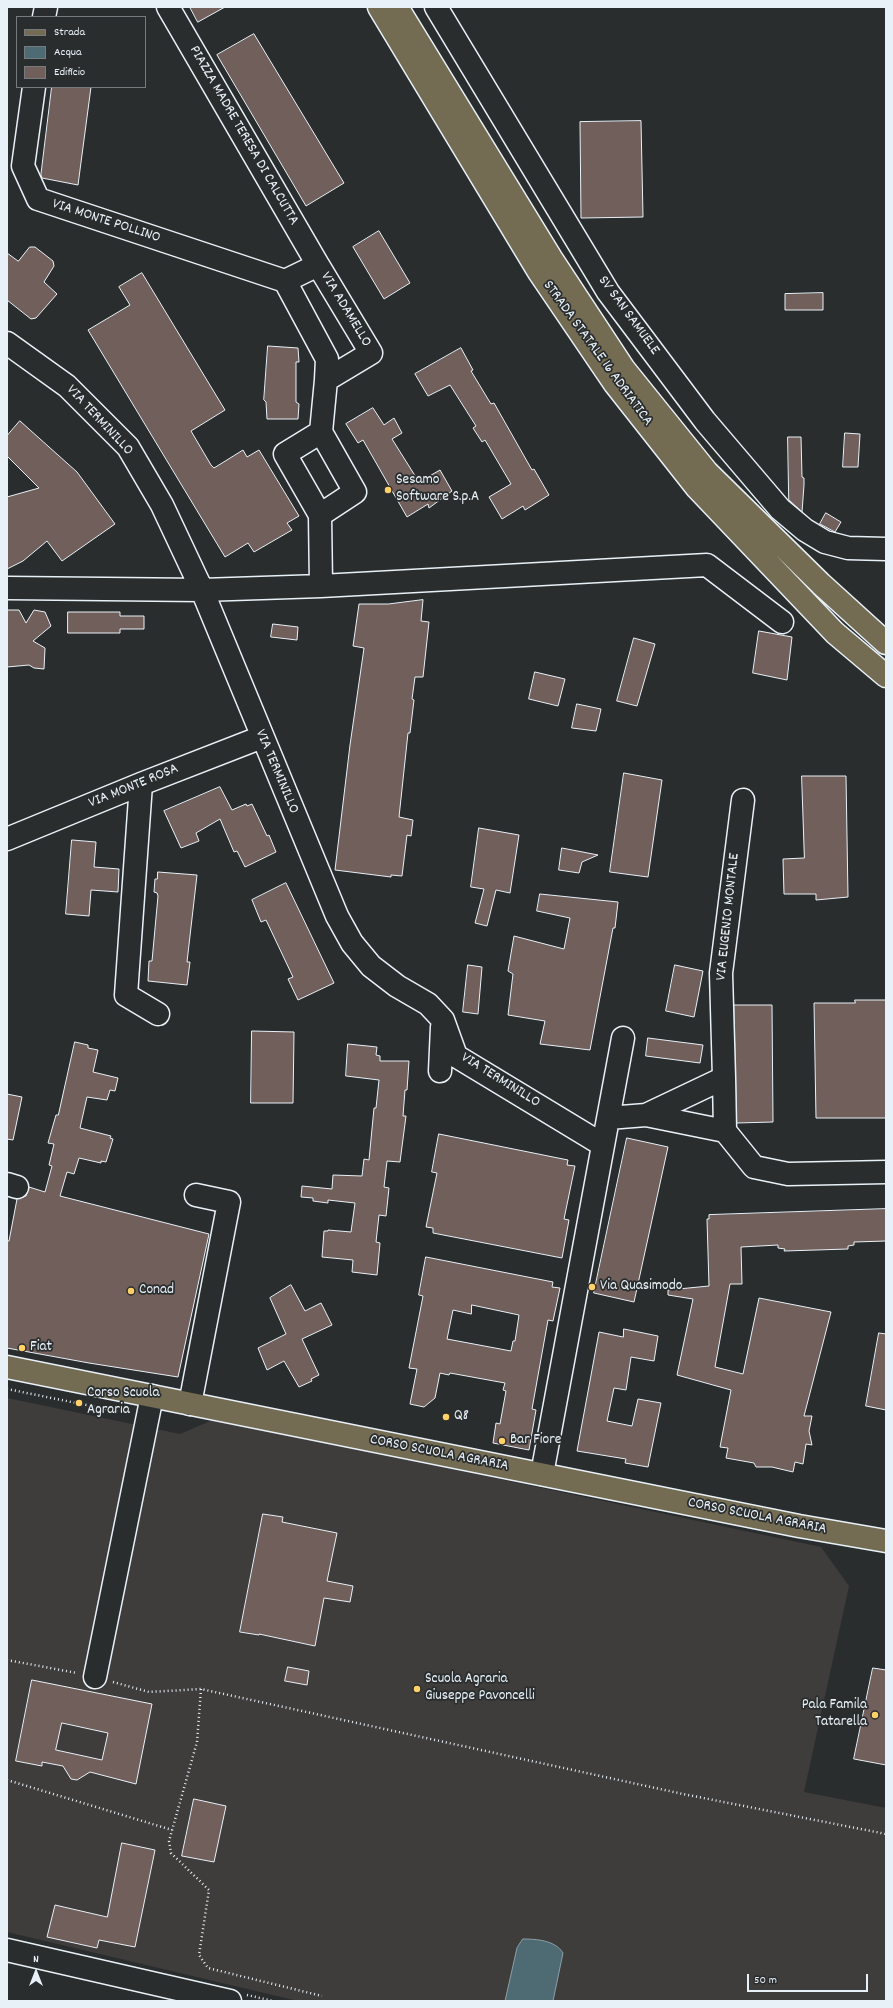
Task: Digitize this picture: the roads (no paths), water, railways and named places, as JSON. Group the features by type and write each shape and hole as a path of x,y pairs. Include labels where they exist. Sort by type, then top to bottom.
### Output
{"main road":[{"name":"STRADA STATALE 16 ADRIATICA","path":"378,7 538,272 615,384 698,488 835,633 886,676"},
{"name":"STRADA STATALE 16 ADRIATICA","path":"397,7 551,258 624,369 707,472 821,584 884,640"},
{"path":"835,633 886,692"},
{"name":"CORSO SCUOLA AGRARIA","path":"7,1367 799,1526 881,1538"}],"street":[{"name":"PIAZZA MADRE TERESA DI CALCUTTA","path":"168,7 318,265"},
{"name":"SV SAN SAMUELE","path":"436,7 608,292 704,421 780,509 805,530 824,542 848,548 886,549"},
{"name":"VIA MONTE POLLINO","path":"34,88 23,166 38,199 285,281"},
{"name":"VIA ADAMELLO","path":"285,281 318,265 371,353 326,380"},
{"path":"285,281 327,359 321,432 355,492 320,515"},
{"name":"VIA TERMINILLO","path":"7,343 67,386 128,447 162,506 202,590 262,737 344,930 371,966 397,986 428,1004 443,1020 456,1056 603,1145"},
{"path":"321,432 285,454 320,515 321,586"},
{"path":"7,588 202,590 321,586 707,565 782,622"},
{"name":"VIA MONTE ROSA","path":"7,839 141,784 262,737"},
{"path":"141,784 126,995 158,1014"},
{"name":"VIA EUGENIO MONTALE","path":"725,1131 721,973 742,800"},
{"path":"440,1071 443,1020"},
{"path":"542,1474 623,1038"},
{"path":"646,1115 724,1078"},
{"path":"608,1118 646,1115 725,1131 754,1167 788,1174 886,1172"},
{"path":"190,1404 229,1202 196,1195"},
{"path":"95,1677 152,1396"},
{"path":"7,1950 163,1993 230,2001"}],"water":[{"path":"523,1939 545,1941 555,1945 563,1953 553,2001 505,2001 517,1948"}],"place":[{"name":"Sesamo Software S.p.A","path":"388,490"},
{"name":"Via Quasimodo","path":"592,1287"},
{"name":"Conad","path":"131,1291"},
{"name":"Fiat","path":"22,1348"},
{"name":"Corso Scuola Agraria","path":"79,1403"},
{"name":"Q8","path":"446,1417"},
{"name":"Bar Fiore","path":"502,1441"},
{"name":"Scuola Agraria Giuseppe Pavoncelli","path":"417,1689"},
{"name":"Pala Famila Tatarella","path":"875,1715"}]}
